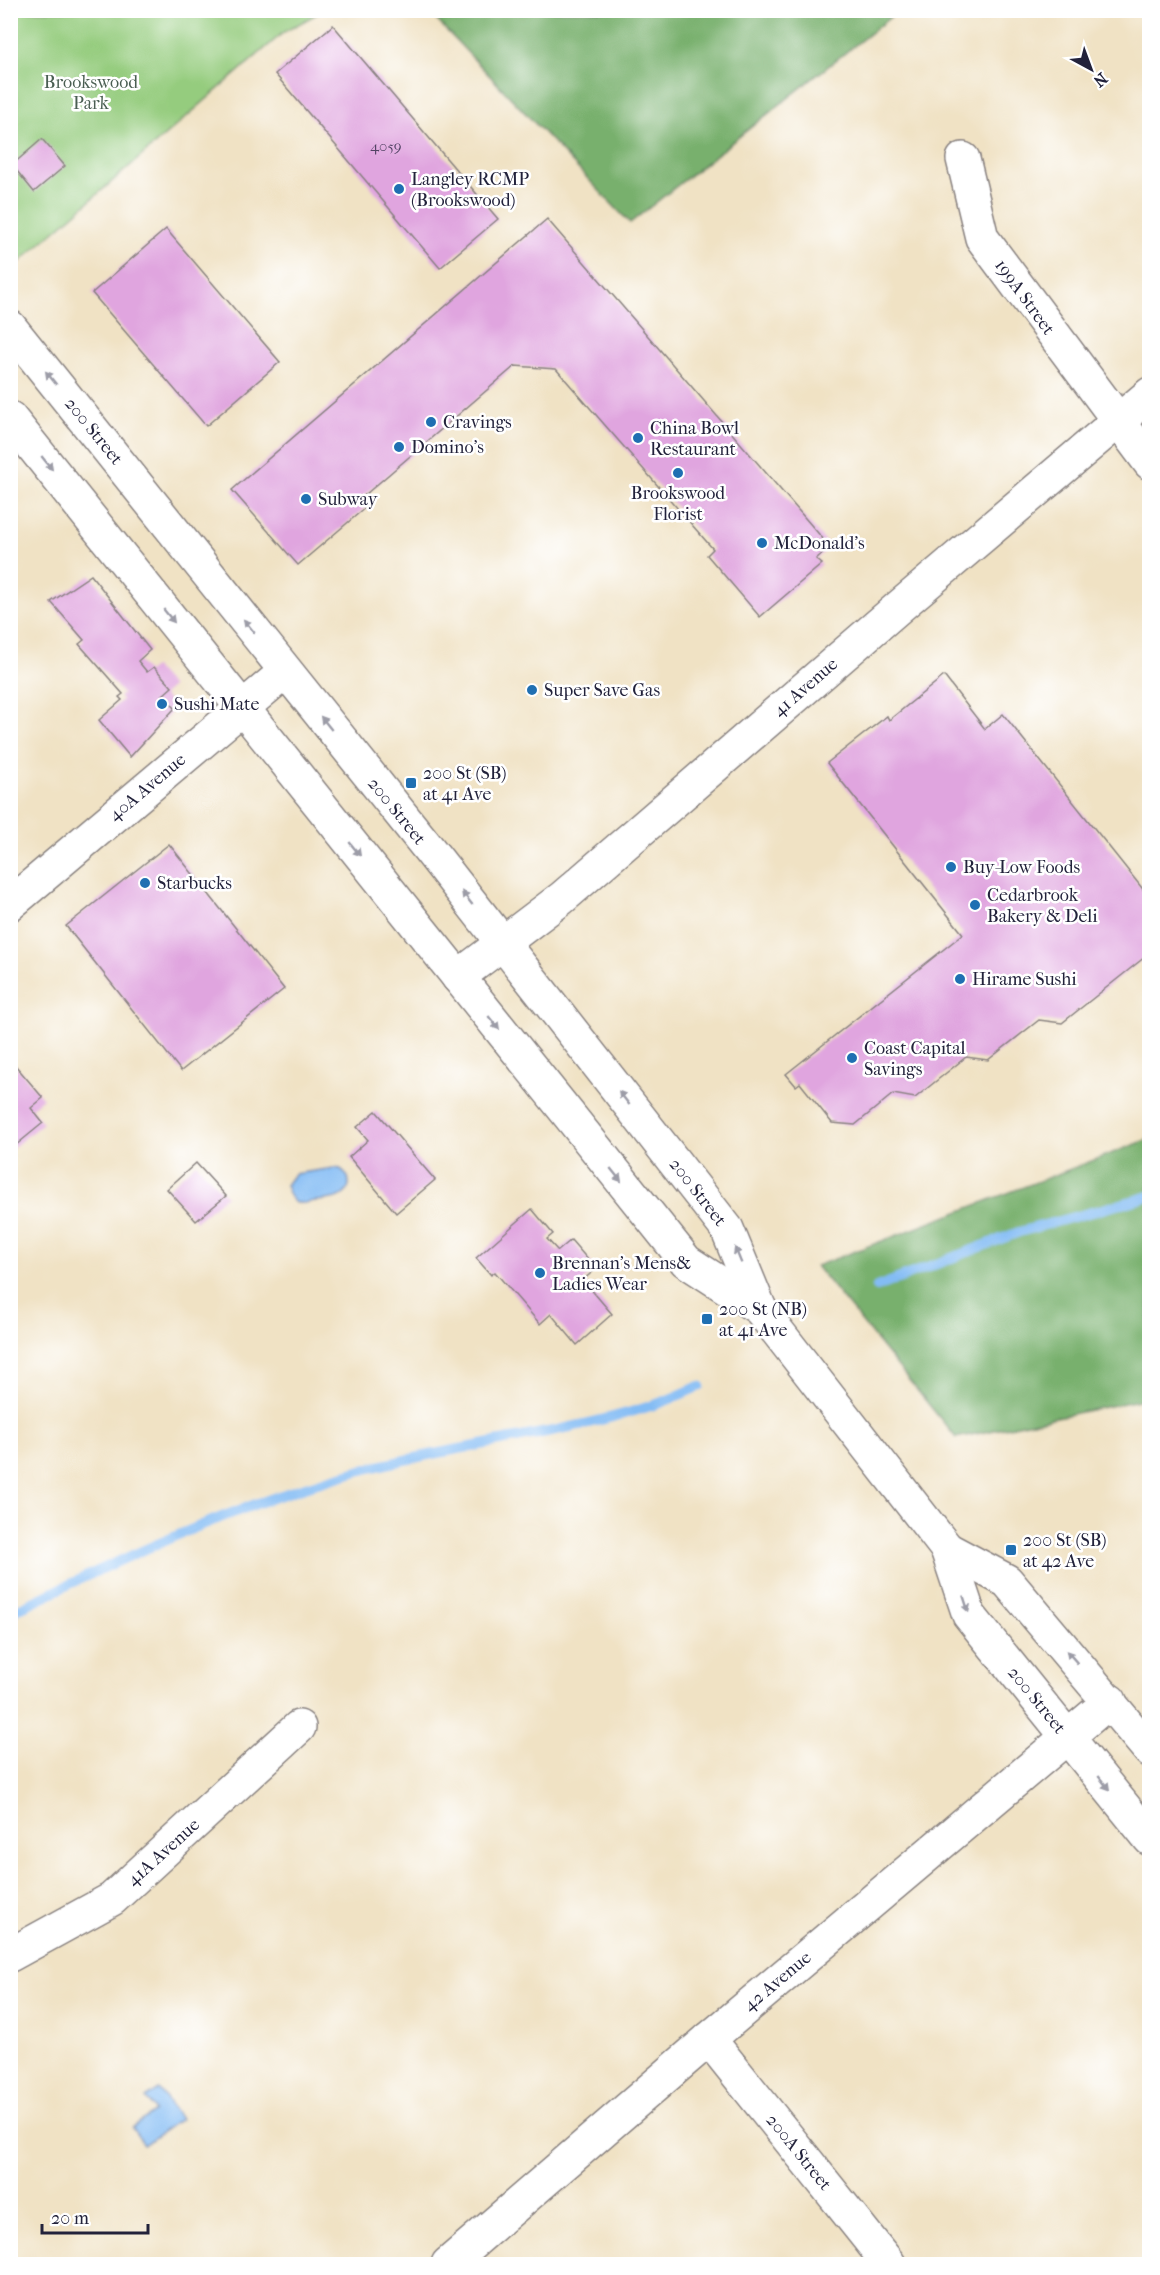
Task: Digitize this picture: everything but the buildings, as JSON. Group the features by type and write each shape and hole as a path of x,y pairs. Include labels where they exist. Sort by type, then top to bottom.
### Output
{"main road":[{"name":"199A Street","path":"963,159 982,238 1149,463"},
{"name":"200 Street","path":"10,327 728,1229 760,1309 947,1549 969,1615 1149,1839"},
{"name":"41 Avenue","path":"458,977 562,898 1149,394"},
{"name":"200 Street","path":"10,418 686,1261 760,1309"},
{"name":"40A Avenue","path":"10,904 285,672"},
{"name":"200 Street","path":"947,1549 1007,1581 1149,1750"},
{"name":"42 Avenue","path":"448,2265 709,2039 1110,1701"},
{"name":"41A Avenue","path":"10,1955 112,1899 300,1727"},
{"name":"200A Street","path":"709,2039 889,2265"}],"green space":[{"name":"Brookswood Park","path":"10,11 322,11 284,32 16,265 10,258"},
{"path":"428,11 898,11 630,223"},
{"path":"1149,1139 1149,1398 956,1438 816,1266"}],"water":[{"path":"341,1169 348,1177 349,1184 344,1194 334,1199 302,1203 293,1201 290,1197 286,1185 294,1174"},
{"path":"159,2089 180,2119 144,2145 132,2128 155,2111 146,2098"}],"waterway":[{"path":"877,1287 1019,1232 1150,1196"},
{"path":"10,1613 181,1534 313,1484 395,1462 618,1416 660,1403 700,1386"}],"place":[{"name":"Langley RCMP (Brookswood)","path":"399,189"},
{"name":"Cravings","path":"431,422"},
{"name":"China Bowl Restaurant","path":"638,438"},
{"name":"Domino's","path":"399,447"},
{"name":"Brookswood Florist","path":"678,473"},
{"name":"Subway","path":"306,499"},
{"name":"McDonald's","path":"762,543"},
{"name":"Super Save Gas","path":"532,690"},
{"name":"Sushi Mate","path":"162,704"},
{"name":"200 St (SB) at 41 Ave","path":"411,783"},
{"name":"Buy-Low Foods","path":"951,867"},
{"name":"Starbucks","path":"145,883"},
{"name":"Cedarbrook Bakery & Deli","path":"975,905"},
{"name":"Hirame Sushi","path":"960,979"},
{"name":"Coast Capital Savings","path":"852,1058"},
{"name":"Brennan's Mens& Ladies Wear","path":"540,1273"},
{"name":"200 St (NB) at 41 Ave","path":"707,1319"},
{"name":"200 St (SB) at 42 Ave","path":"1011,1550"}]}
